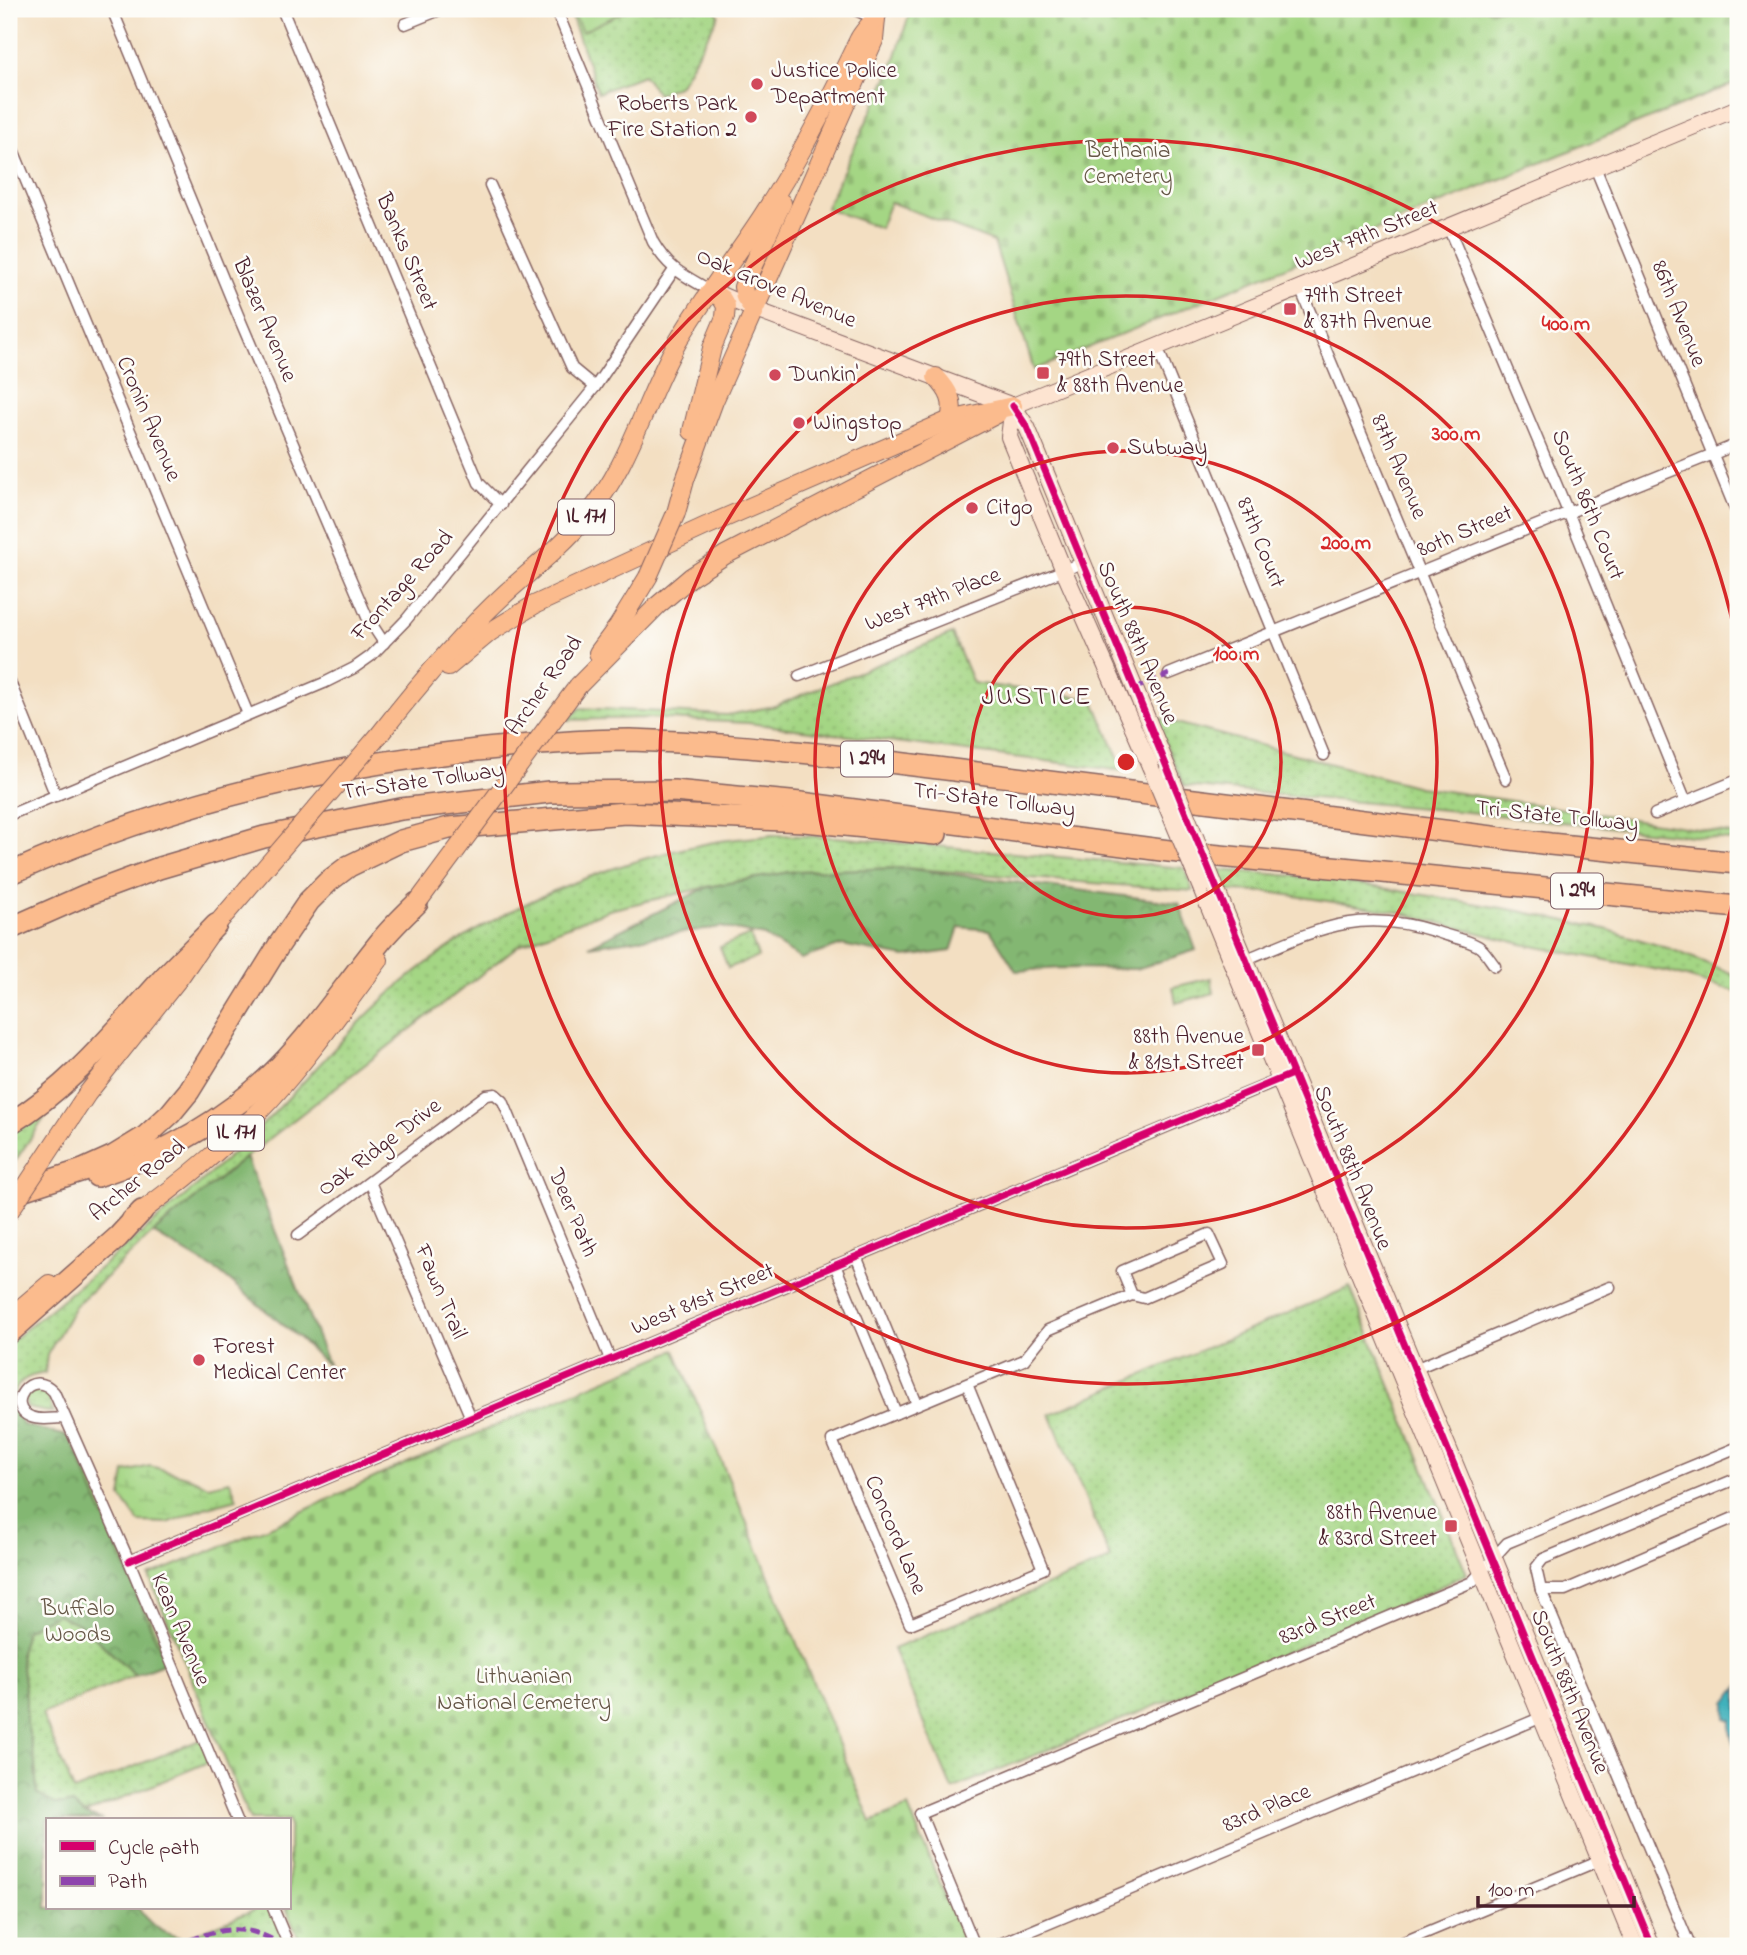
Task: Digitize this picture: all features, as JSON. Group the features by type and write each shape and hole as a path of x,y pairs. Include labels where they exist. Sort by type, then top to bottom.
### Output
{"highway":[{"name":"Tri-State Tollway","path":"9,874 67,848 153,817 274,785 402,758 542,743 629,740 762,748 857,758 1550,844 1738,863"},
{"name":"Tri-State Tollway","path":"9,929 86,895 159,868 264,837 401,809 549,792 674,791 801,803 1169,851 1738,907"},
{"path":"9,1194 83,1170 145,1138 189,1091 309,901 349,866 401,841 449,828 625,813 804,821 944,834 1013,829"},
{"path":"9,1207 159,1153 194,1135 222,1116 279,1067 382,940 417,903"},
{"path":"9,1124 53,1094 82,1068 216,925"},
{"path":"9,1333 109,1245 142,1211"}],"main road":[{"name":"IL 171","path":"407,705 472,626 553,552 599,500 631,444 657,382 678,342 763,215 805,145 861,35 878,14"},
{"name":"Archer Road","path":"9,1318 243,1127 271,1099 362,982 417,903 578,686 648,577 676,513 714,401 874,40 878,14"},
{"path":"753,309 745,297 743,287 805,145"},
{"path":"685,480 689,445 712,348 726,317 726,306 722,299 711,291"},
{"path":"936,377 948,390 952,400 950,420"},
{"path":"9,1212 87,1094 180,977 216,925 407,705 490,632 522,611 705,526 950,420 1013,406"},
{"path":"578,686 658,604 724,555 1013,406"}],"street":[{"name":"Blazer Avenue","path":"112,9 238,315 367,617 384,643"},
{"name":"Banks Street","path":"282,9 479,483 501,505"},
{"path":"405,24 442,9"},
{"name":"Oak Grove Avenue","path":"556,9 663,261 711,291 753,309 1013,406"},
{"path":"853,9 878,14"},
{"name":"West 79th Street","path":"1013,406 1738,108"},
{"name":"Cronin Avenue","path":"9,140 248,714"},
{"name":"86th Avenue","path":"1595,167 1738,516"},
{"path":"490,185 572,368 594,387"},
{"name":"South 86th Court","path":"1448,227 1685,800"},
{"name":"Frontage Road","path":"9,815 354,668 406,620 501,505 594,387 674,270"},
{"name":"87th Avenue","path":"1300,288 1506,779"},
{"name":"87th Court","path":"1157,347 1324,755"},
{"name":"South 88th Avenue","path":"1013,406 1027,428 1168,768 1209,890"},
{"name":"South 88th Avenue","path":"1013,406 1009,437 1064,571 1150,766 1209,890 1408,1372 1482,1572 1549,1714"},
{"name":"80th Street","path":"1169,674 1738,444"},
{"name":"West 79th Place","path":"799,676 1082,563"},
{"path":"9,680 56,796"},
{"path":"1655,814 1738,780"},
{"path":"1239,962 1311,932 1349,922 1390,921 1430,930 1479,946 1495,966"},
{"name":"West 81st Street","path":"129,1561 1286,1077"},
{"name":"Deer Path","path":"486,1095 495,1094 503,1101 610,1359"},
{"name":"Oak Ridge Drive","path":"298,1235 486,1095"},
{"name":"Fawn Trail","path":"370,1182 471,1418"},
{"name":"Concord Lane","path":"967,1384 1043,1569 909,1624 832,1440 1024,1360 1048,1331 1132,1295 1144,1298 1223,1264 1209,1234 1122,1271 1132,1295"},
{"path":"856,1256 917,1404"},
{"path":"835,1265 897,1413"},
{"path":"1408,1372 1610,1287"},
{"name":"South 88th Avenue","path":"1408,1372 1494,1558 1549,1714 1607,1857 1635,1946"},
{"name":"Kean Avenue","path":"64,1418 129,1561 236,1818"},
{"name":"83rd Street","path":"975,1946 920,1814 1472,1582 1507,1543 1738,1447"},
{"path":"1690,1946 1541,1590 1536,1568 1543,1559 1738,1478"},
{"path":"1541,1590 1564,1590 1738,1516"},
{"name":"83rd Place","path":"995,1946 1549,1714"},
{"path":"1394,1946 1607,1857"},
{"name":"South 88th Avenue","path":"1607,1857 1652,1946"},
{"path":"274,1910 289,1946"}],"green space":[{"path":"569,9 720,9 716,11 719,15 680,85 658,94 643,75 598,93"},
{"path":"571,9 629,9 582,32"},
{"name":"Bethania Cemetery","path":"911,9 1738,9 1738,82 1034,370 994,242 890,202 880,228 826,208 893,65"},
{"path":"952,634 973,683 1093,699 1124,771 748,723 646,718 568,720 580,708 727,715 775,706"},
{"path":"1154,717 1419,787 1738,835 1738,841 1478,813 1184,786"},
{"path":"772,835 834,837 1184,868 1193,891 904,868 795,871 707,887 609,910 519,945 246,1157 153,1233 75,1306 47,1355 45,1373 32,1376 19,1384 13,1402 9,1392 9,1343 215,1170 382,1001 436,956 509,912 587,878 668,852"},
{"path":"904,868 1179,903 1196,950 1136,969 1061,968 1016,971 990,930 959,927 951,951 905,957 842,945 801,959 764,936 721,927 589,946 707,887 795,871"},
{"path":"1219,870 1322,878 1514,910 1605,929 1671,949 1738,976 1738,992 1669,972 1522,944 1398,912 1269,892 1227,891"},
{"path":"750,935 758,957 728,968 720,947"},
{"path":"1211,978 1214,993 1176,1003 1173,987"},
{"path":"45,1107 49,1111 9,1170 9,1131"},
{"path":"246,1157 329,1367 299,1338 219,1272 153,1233"},
{"path":"1350,1287 1467,1574 1399,1606 952,1789 893,1649 1111,1559 1050,1414"},
{"name":"Lithuanian National Cemetery","path":"675,1350 871,1822 908,1807 966,1946 302,1946 287,1910 290,1910 290,1818 249,1818 149,1576 276,1524 393,1469"},
{"path":"37,1387 47,1393 53,1413 27,1408 24,1394"},
{"name":"Buffalo Woods","path":"9,1392 23,1425 67,1436 74,1446 166,1663 135,1675 81,1625 57,1614 27,1629 20,1653 37,1794 55,1804 73,1804 84,1814 97,1818 46,1818 46,1910 140,1910 153,1925 170,1935 211,1940 209,1946 9,1946"},
{"name":"Buffalo Woods","path":"9,1423 83,1457 169,1661 42,1714 74,1791 202,1739 211,1761 84,1814 46,1818 46,1909 9,1946"},
{"path":"150,1466 186,1476 208,1486 230,1481 237,1499 207,1507 168,1523 139,1522 121,1497 125,1472"},
{"path":"253,1910 274,1910 289,1946 166,1946"}],"water":[{"path":"1738,1687 1738,1752 1731,1736 1732,1720 1726,1718 1726,1703"}],"marked path":[{"path":"1134,689 1169,674"},
{"path":"176,1946 204,1935 230,1930 255,1933 283,1946"}],"cycle path":[{"path":"1013,406 1027,427 1652,1946"},
{"path":"129,1561 1292,1074"}],"place":[{"name":"Justice Police Department","path":"757,84"},
{"name":"Roberts Park Fire Station 2","path":"751,117"},
{"name":"79th Street & 87th Avenue","path":"1290,309"},
{"name":"79th Street & 88th Avenue","path":"1043,373"},
{"name":"Dunkin'","path":"775,375"},
{"name":"Wingstop","path":"799,423"},
{"name":"Subway","path":"1113,448"},
{"name":"Citgo","path":"972,508"},
{"name":"88th Avenue & 81st Street","path":"1258,1050"},
{"name":"Forest Medical Center","path":"199,1360"},
{"name":"88th Avenue & 83rd Street","path":"1451,1526"}],"district":[{"name":"JUSTICE","path":"1037,698"}]}
